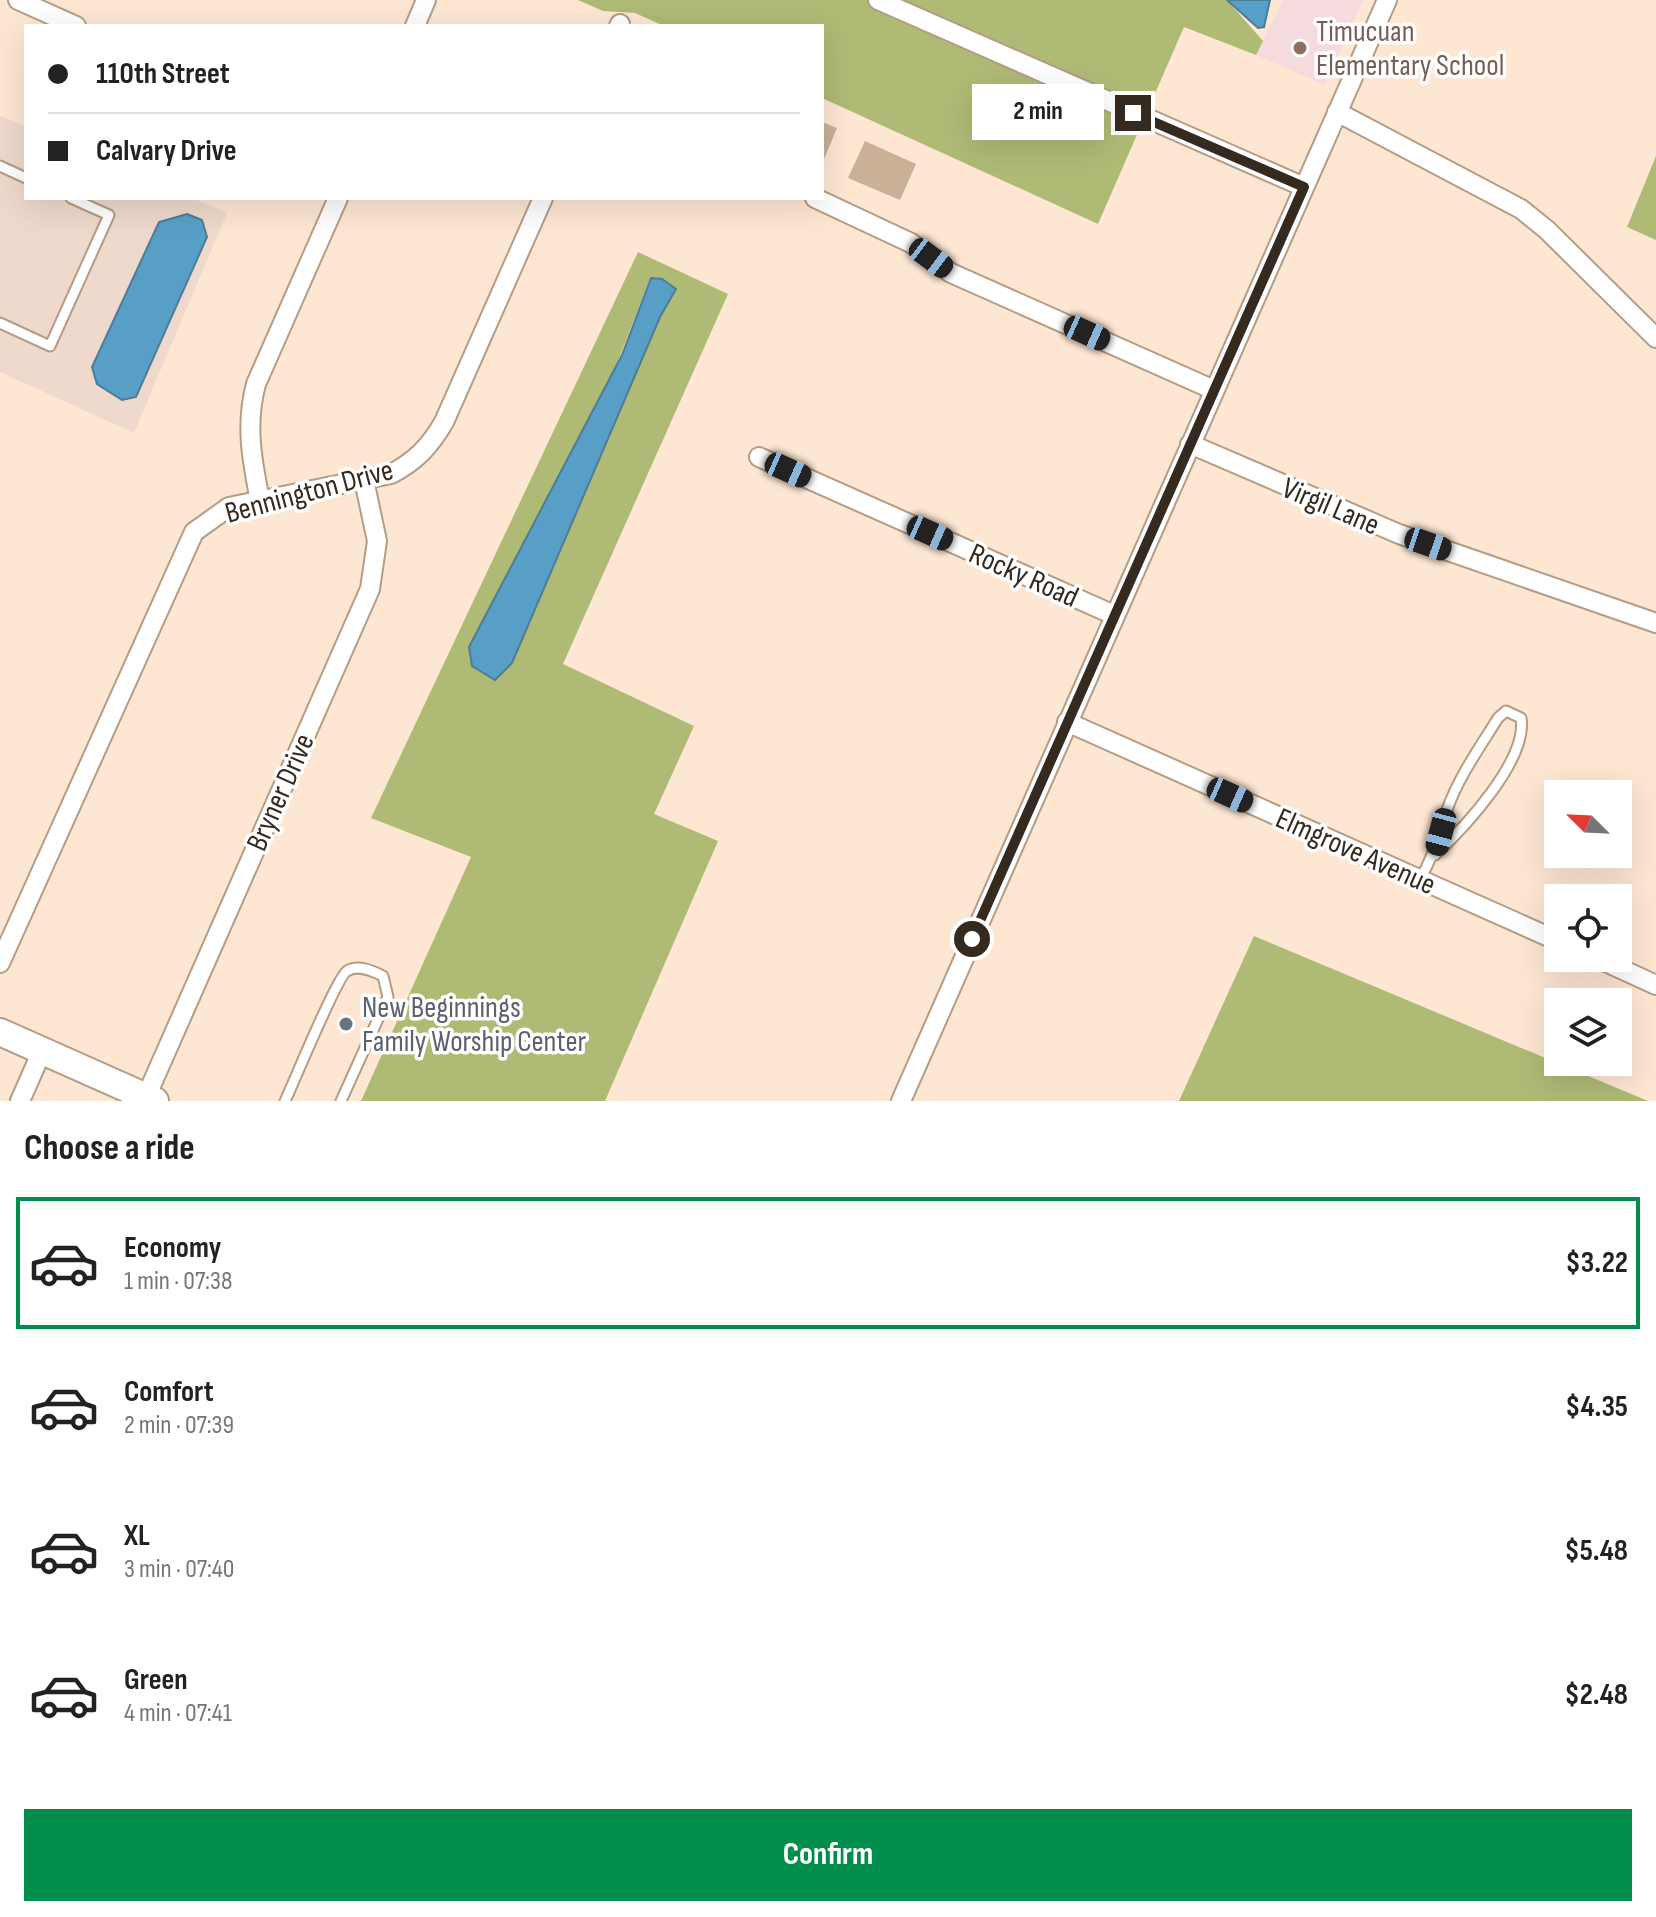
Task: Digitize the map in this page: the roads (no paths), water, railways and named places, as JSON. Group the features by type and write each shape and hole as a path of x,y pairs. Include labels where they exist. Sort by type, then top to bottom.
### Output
{"street":[{"path":"18,0 72,24"},
{"path":"416,24 426,0"},
{"path":"878,0 1304,187"},
{"path":"901,1101 1387,0"},
{"path":"1337,112 1521,209 1547,230 1656,338"},
{"path":"260,501 248,435 249,407 256,384 337,200"},
{"name":"Bennington Drive","path":"0,963 194,532 210,517 229,507 391,474 411,463 430,445 444,422 542,200"},
{"path":"819,200 911,243 951,273 1214,390"},
{"name":"Virgil Lane","path":"1190,444 1386,529 1656,623"},
{"name":"Rocky Road","path":"759,457 1114,615"},
{"name":"Bryner Drive","path":"150,1099 370,589 377,541 364,480"},
{"name":"Elmgrove Avenue","path":"1067,722 1544,935"},
{"path":"1628,972 1656,985"},
{"path":"0,1032 150,1099"},
{"path":"20,1101 42,1051"}],"lane":[{"path":"0,166 24,177"},
{"path":"0,323 50,346 109,215 75,200"},
{"path":"1420,879 1435,855 1459,832 1500,779 1523,729 1521,718 1513,713 1506,711 1498,718 1465,773 1447,808 1435,855"},
{"path":"285,1101 318,1033 333,991 348,971 357,968 383,976 388,997 341,1101"}],"water":[{"path":"1227,0 1270,0 1264,27 1258,28"},
{"path":"187,214 202,220 207,237 136,397 122,400 97,384 92,367 159,222"},
{"path":"651,278 662,279 676,289 660,317 512,663 495,680 472,666 469,647 622,355"}],"place":[{"name":"Timucuan Elementary School","path":"1300,48"},
{"name":"New Beginnings Family Worship Center","path":"346,1024"}]}
